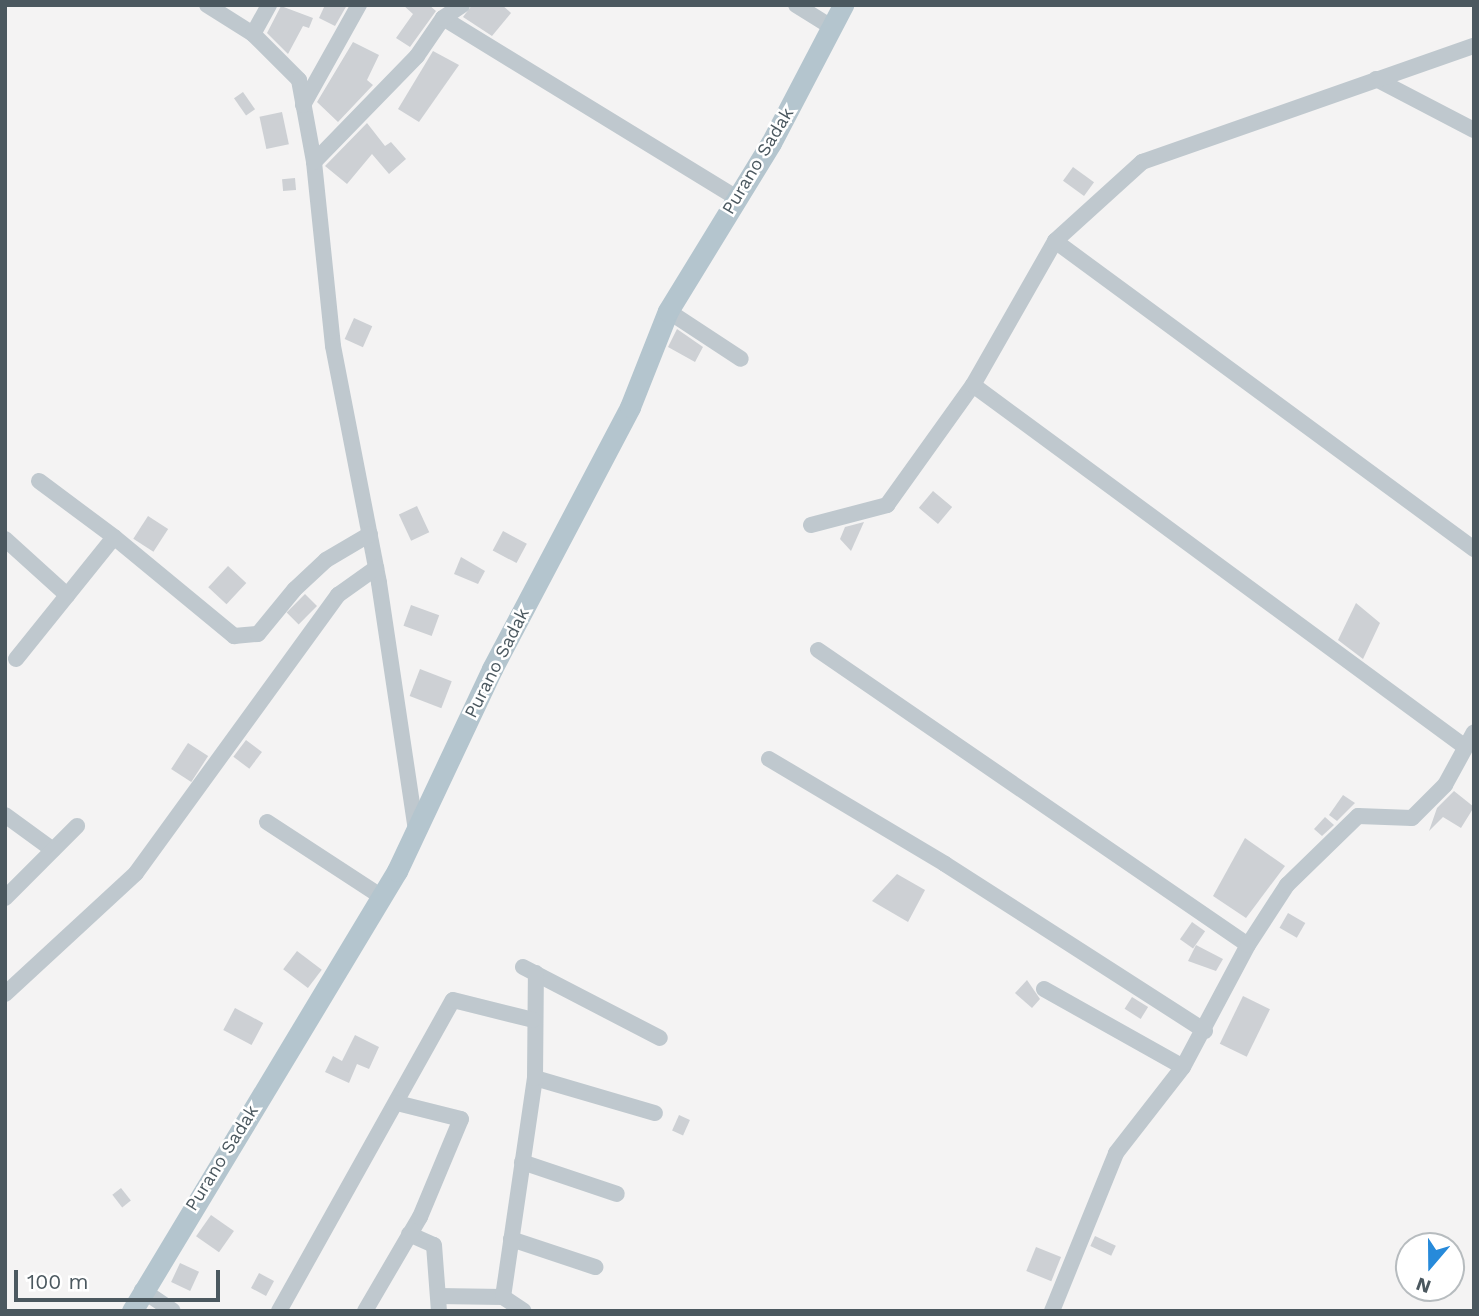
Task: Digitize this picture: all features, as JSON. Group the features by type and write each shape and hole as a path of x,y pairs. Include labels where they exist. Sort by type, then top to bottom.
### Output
{"main road":[{"name":"Purano Sadak","path":"132,1311 416,830 492,669 630,407 668,310 735,197 772,144 843,5"}],"street":[{"path":"207,5 253,34 295,71 314,162 333,346 376,568 416,830"},
{"path":"253,34 269,5"},
{"path":"303,105 359,5"},
{"path":"314,162 417,56 443,18 462,5"},
{"path":"796,5 833,28"},
{"path":"443,18 735,197"},
{"path":"811,525 887,505 973,386 1055,241 1142,162 1474,46"},
{"path":"1376,79 1474,130"},
{"path":"1055,241 1474,549"},
{"path":"668,310 741,359"},
{"path":"973,386 1465,747"},
{"path":"39,481 114,537 234,636 258,634 295,589 326,560 370,534"},
{"path":"16,659 114,537"},
{"path":"5,539 67,595"},
{"path":"5,994 136,873 338,595 376,568"},
{"path":"818,650 1248,945"},
{"path":"1052,1311 1116,1153 1183,1067 1205,1031 1248,945 1287,885 1358,816 1412,818 1445,785 1474,732"},
{"path":"769,760 945,864 1205,1031"},
{"path":"5,815 53,850"},
{"path":"267,822 379,895"},
{"path":"5,898 76,826"},
{"path":"503,1297 535,1078 530,970 660,1038"},
{"path":"1044,989 1183,1067"},
{"path":"279,1311 453,1000 533,1020"},
{"path":"535,1078 655,1113"},
{"path":"365,1311 410,1234 461,1119 397,1103"},
{"path":"522,1162 617,1194"},
{"path":"410,1234 434,1245 438,1303 503,1297 524,1311"},
{"path":"511,1239 595,1267"},
{"path":"142,1290 173,1311"}],"building":[{"path":"325,5 347,5 335,26 319,18"},
{"path":"403,5 429,5 436,11 410,47 396,38 413,14"},
{"path":"472,5 502,5 511,13 492,36 463,17"},
{"path":"281,6 313,18 309,28 303,26 288,54 267,33"},
{"path":"353,42 379,55 367,80 373,85 338,122 317,102"},
{"path":"433,51 459,65 419,122 398,109"},
{"path":"243,92 255,109 246,116 234,98"},
{"path":"282,112 289,144 266,149 260,117"},
{"path":"367,123 385,146 391,142 406,159 389,174 372,154 347,184 325,166"},
{"path":"1073,167 1094,182 1084,196 1063,181"},
{"path":"295,178 296,190 283,191 282,179"},
{"path":"354,318 372,326 363,347 345,339"},
{"path":"677,329 703,347 695,362 668,347"},
{"path":"933,491 952,507 938,524 919,508"},
{"path":"417,506 429,532 411,541 399,514"},
{"path":"148,516 168,529 153,552 133,539"},
{"path":"864,522 851,551 840,539 845,527"},
{"path":"503,531 527,544 517,563 493,550"},
{"path":"461,557 485,571 478,584 454,574"},
{"path":"228,566 246,583 227,604 208,587"},
{"path":"305,594 317,606 299,624 287,612"},
{"path":"1356,603 1380,623 1363,659 1338,640"},
{"path":"411,605 439,615 432,636 403,626"},
{"path":"420,669 452,681 441,708 410,696"},
{"path":"246,740 262,752 249,769 233,757"},
{"path":"188,743 208,756 191,782 171,769"},
{"path":"1454,791 1474,807 1461,828 1443,817 1429,831 1437,808"},
{"path":"1343,795 1355,803 1337,821 1329,815"},
{"path":"1325,817 1334,825 1322,836 1314,829"},
{"path":"1245,838 1285,866 1246,918 1213,896"},
{"path":"897,874 925,890 908,922 872,901"},
{"path":"1288,913 1305,923 1297,938 1280,928"},
{"path":"1192,922 1205,931 1193,948 1180,939"},
{"path":"1196,945 1223,959 1216,971 1188,961"},
{"path":"297,951 322,970 308,988 283,969"},
{"path":"1027,980 1040,999 1032,1008 1015,993"},
{"path":"1243,996 1270,1009 1247,1057 1220,1044"},
{"path":"1132,997 1148,1007 1141,1019 1125,1009"},
{"path":"235,1008 263,1023 252,1045 223,1030"},
{"path":"355,1035 379,1047 369,1069 357,1064 349,1083 325,1072 333,1056 342,1061"},
{"path":"679,1115 690,1120 683,1135 672,1131"},
{"path":"121,1188 131,1201 122,1207 112,1195"},
{"path":"211,1215 234,1231 219,1252 196,1236"},
{"path":"1095,1236 1116,1246 1111,1256 1090,1246"},
{"path":"1036,1247 1061,1257 1051,1281 1026,1271"},
{"path":"180,1263 199,1272 190,1291 171,1282"},
{"path":"259,1273 274,1281 266,1296 251,1288"}]}
